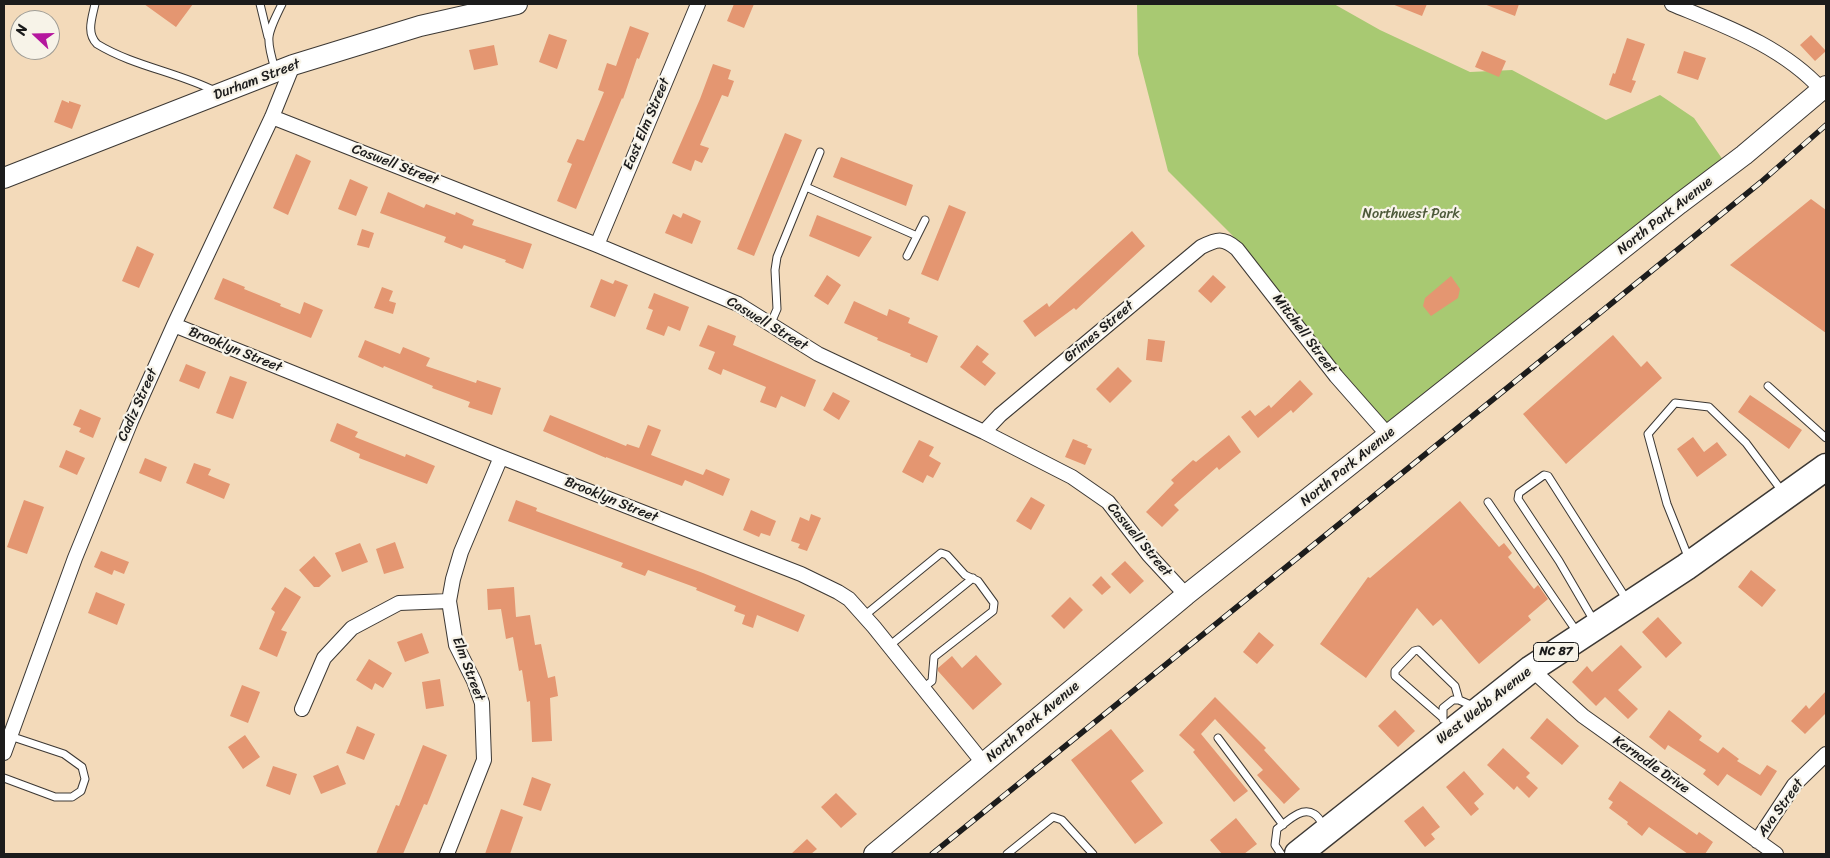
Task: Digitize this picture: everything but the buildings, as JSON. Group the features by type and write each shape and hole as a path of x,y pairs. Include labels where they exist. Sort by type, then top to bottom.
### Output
{"highway":[{"name":"West Webb Avenue","path":"1315,845 1470,704 1531,669 1691,564 1826,467"}],"street":[{"name":"Durham Street","path":"4,178 284,69 420,26 517,4"},
{"name":"East Elm Street","path":"597,244 698,4"},
{"path":"1672,4 1734,30 1785,58 1807,73 1824,88"},
{"name":"Cadiz Street","path":"4,753 98,500 174,325 272,117 284,69"},
{"name":"North Park Avenue","path":"874,854 1186,595 1744,155 1824,88"},
{"name":"Caswell Street","path":"272,117 597,244 738,304 818,354 984,432 1072,477 1108,502 1149,555 1186,595"},
{"name":"Grimes Street","path":"984,432 1000,415 1201,247 1213,240 1218,240"},
{"name":"Mitchell Street","path":"1218,240 1229,242 1238,249 1336,376 1388,435"},
{"name":"Brooklyn Street","path":"174,325 501,457 801,574 838,592 849,599 864,616 984,764"},
{"name":"Elm Street","path":"447,854 484,760 482,703 474,681 456,645 449,602 452,579 461,552 501,457"},
{"path":"302,709 324,658 352,628 399,603 449,602"},
{"name":"Kernodle Drive","path":"1531,669 1583,716 1776,854"},
{"name":"Ava Street","path":"1757,841 1794,785 1826,754"}],"lane":[{"path":"96,4 90,32 92,40 97,44 133,60 195,82 219,94"},
{"path":"260,4 268,44 284,69"},
{"path":"268,37 282,4"},
{"path":"771,323 777,309 775,270 777,257 820,152"},
{"path":"806,188 917,236"},
{"path":"907,256 925,220"},
{"path":"1768,386 1826,438"},
{"path":"1691,564 1668,504 1648,434 1675,403 1709,407 1746,443 1785,496"},
{"path":"1588,631 1559,561 1518,499 1519,494 1544,475 1548,476 1630,604"},
{"path":"1488,502 1588,631"},
{"path":"864,616 941,553 947,555 965,575 978,581 994,603 993,611 934,657 932,681 923,688"},
{"path":"889,646 972,578"},
{"path":"1447,724 1395,676 1395,671 1414,651 1418,650 1470,704"},
{"path":"4,778 55,797 72,798 81,791 85,779 82,767 64,754 10,736"},
{"path":"1218,738 1283,825"},
{"path":"1281,854 1275,845 1277,829 1299,812 1315,814 1315,845"},
{"path":"1007,854 1053,817 1062,820 1093,854"}],"green space":[{"name":"Northwest Park","path":"1137,4 1334,4 1380,30 1470,72 1512,70 1606,120 1660,95 1694,118 1723,160 1386,427 1232,235 1168,171 1138,54"}],"railway":[{"path":"932,854 1761,182 1826,125"}]}
